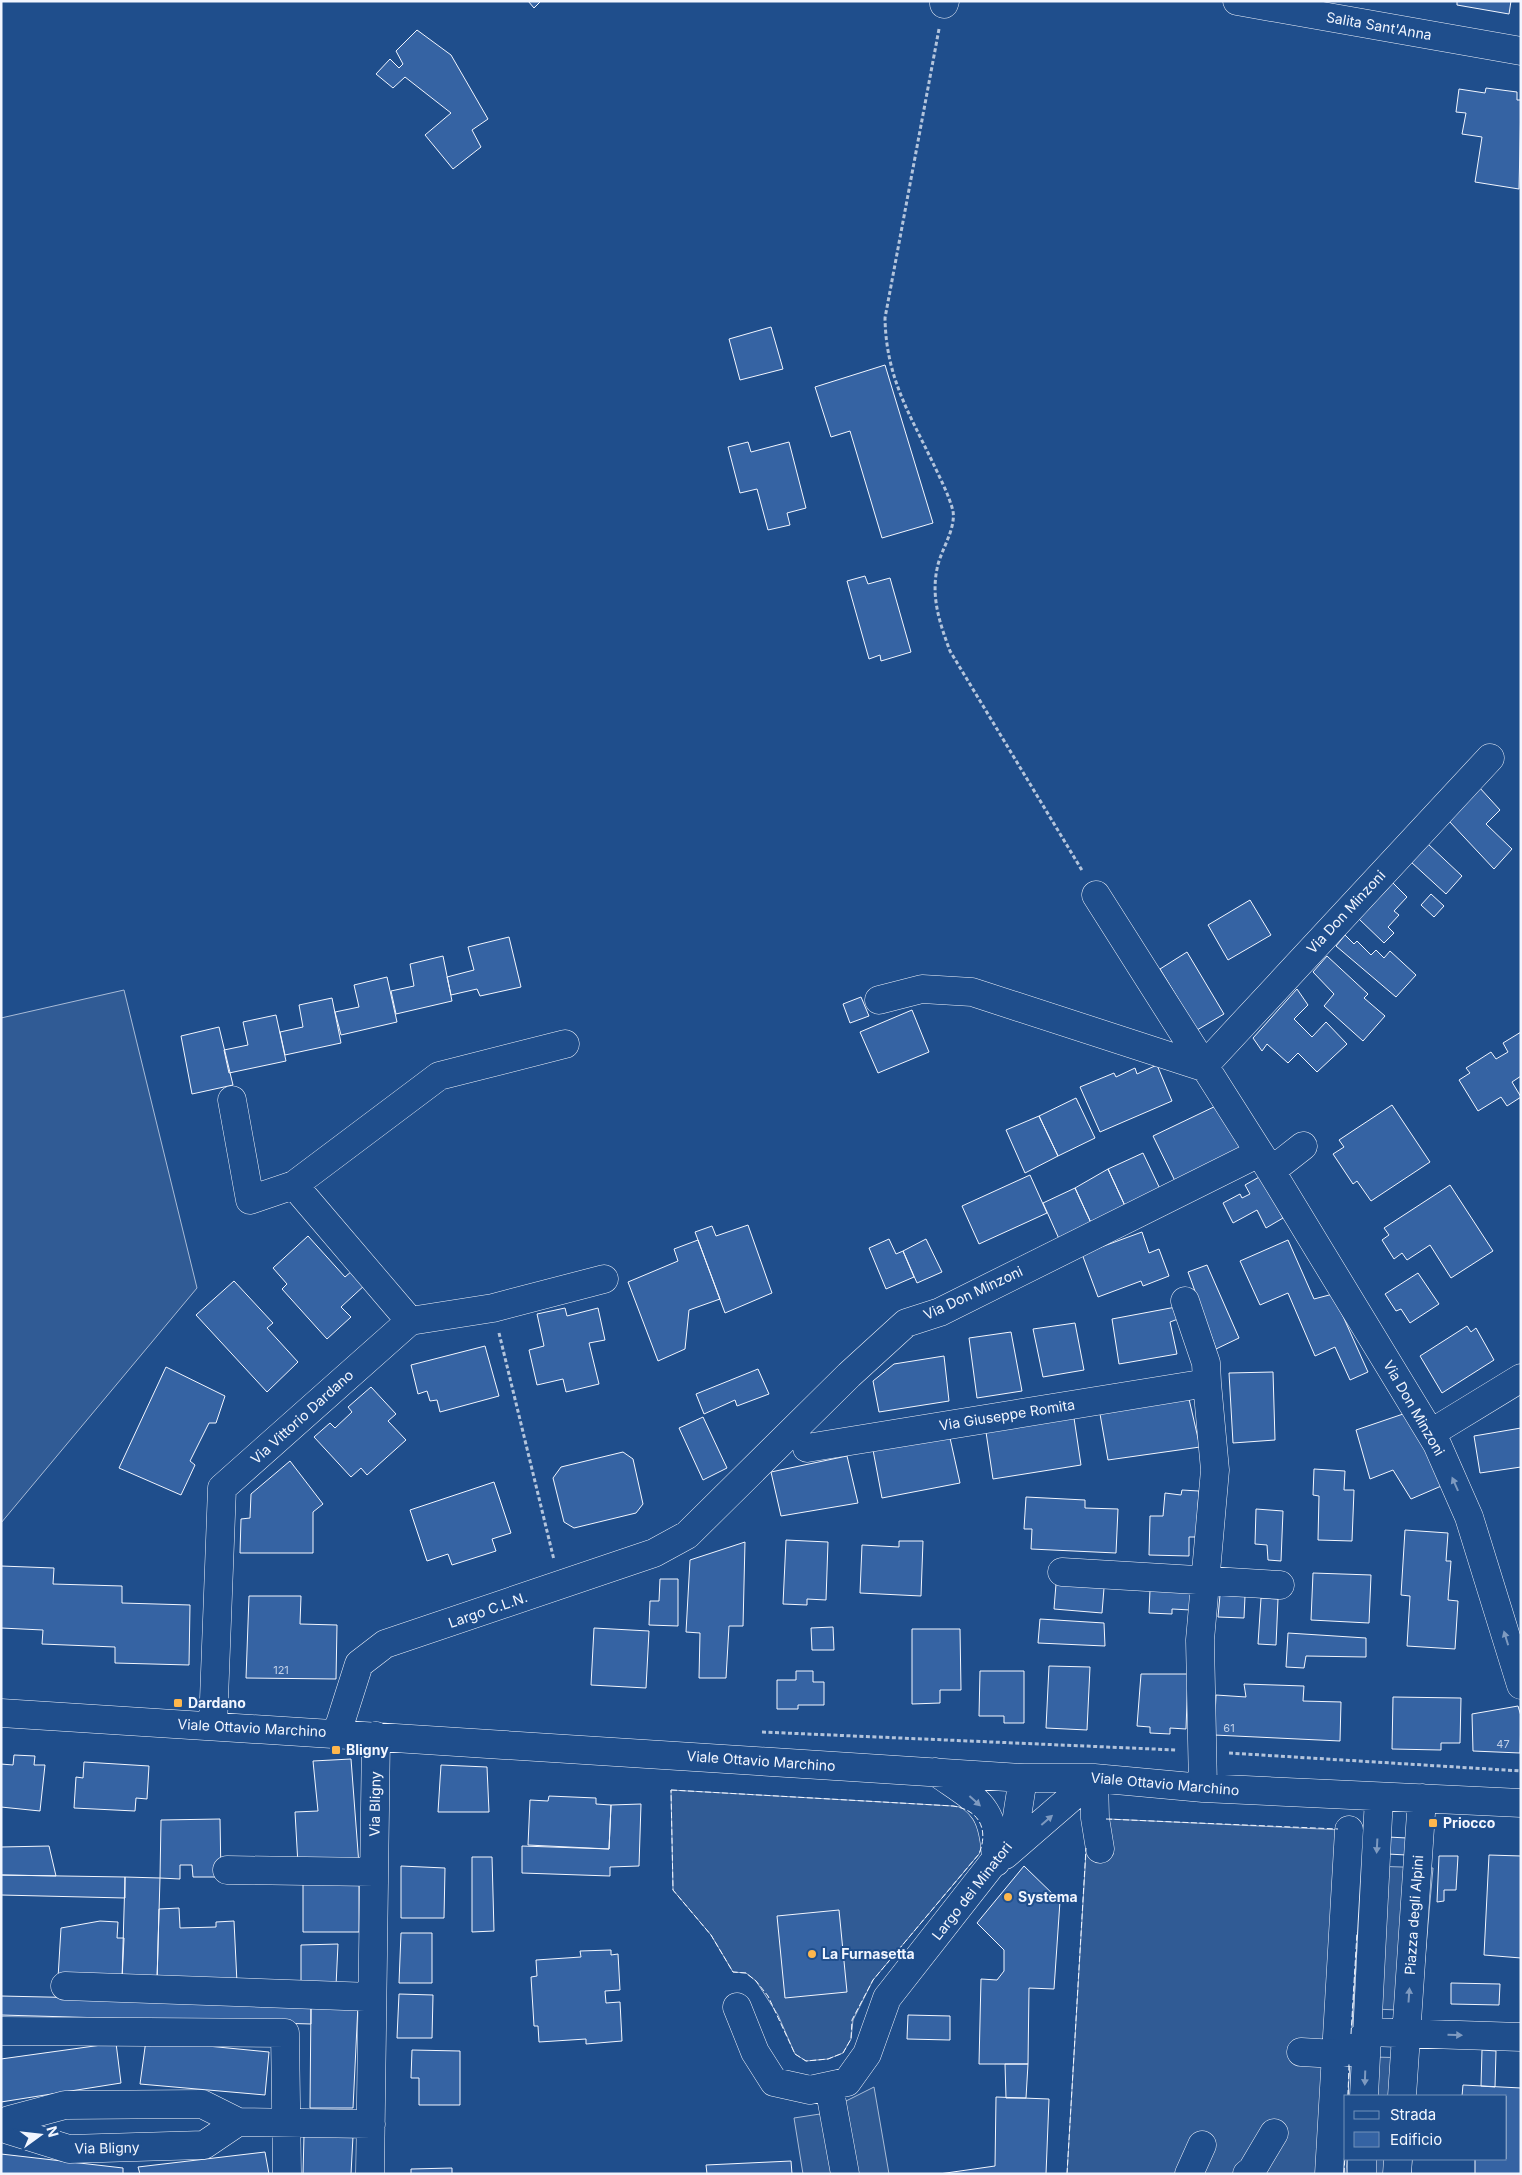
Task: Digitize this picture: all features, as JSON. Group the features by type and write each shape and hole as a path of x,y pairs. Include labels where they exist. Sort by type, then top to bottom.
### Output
{"street":[{"name":"Salita Sant'Anna","path":"1237,1 1331,9 1521,51"},
{"name":"Via Don Minzoni","path":"1203,1067 1490,758"},
{"name":"Via Don Minzoni","path":"1096,895 1203,1067 1265,1162 1434,1439 1469,1517 1521,1685"},
{"path":"879,1000 922,989 972,992 1203,1067"},
{"path":"232,1100 250,1200 294,1185 439,1076 565,1044"},
{"path":"1265,1162 1303,1146"},
{"name":"Via Don Minzoni","path":"687,1535 850,1375 906,1323 940,1312 1265,1162"},
{"path":"294,1185 410,1321 494,1308 604,1279"},
{"path":"1185,1301 1206,1364 1215,1470 1200,1640 1203,1788"},
{"name":"Via Vittorio Dardano","path":"213,1726 222,1488 410,1321"},
{"path":"1434,1439 1521,1378"},
{"name":"Via Giuseppe Romita","path":"807,1448 1208,1383"},
{"name":"Largo C.L.N.","path":"337,1733 359,1664 385,1644 654,1553 687,1535"},
{"path":"1062,1572 1280,1585"},
{"name":"Viale Ottavio Marchino","path":"1,1713 1023,1778 1094,1778 1203,1788 1521,1803"},
{"name":"Via Bligny","path":"370,2174 376,1736"},
{"path":"936,1772 984,1808 995,1833 996,1862"},
{"name":"Largo dei Minatori","path":"737,2007 755,2052 774,2082 810,2090 847,2082 867,2054 887,1998 996,1862 1014,1836 1023,1778"},
{"path":"996,1862 1030,1836 1094,1778"},
{"path":"1094,1778 1095,1818 1100,1849"},
{"path":"1364,2095 1379,1797"},
{"name":"Piazza degli Alpini","path":"1402,2095 1422,1798"},
{"path":"1329,2174 1350,1830"},
{"path":"227,1870 374,1872"},
{"path":"64,1986 372,1997"},
{"path":"1,2031 285,2033 287,2174"},
{"path":"1366,2032 1521,2037"},
{"path":"1301,2052 1336,2054 1350,2052 1366,2032"},
{"path":"829,2086 845,2174"},
{"name":"Via Bligny","path":"238,2122 204,2145 69,2149 8,2130 9,2120 65,2105 202,2104 238,2122 371,2124"},
{"path":"1247,2174 1252,2170 1274,2133"},
{"path":"1189,2174 1202,2145"},
{"path":"1362,2160 1362,2174"},
{"path":"1397,2174 1398,2160"}],"path":[{"path":"944,3 885,318 886,347 896,386 937,472 953,512 948,540 937,569 936,578 936,612 950,651 1096,895"},
{"path":"494,1308 561,1585"},
{"path":"755,1732 1202,1751 1521,1771"}],"shaded area":[{"path":"124,990 197,1288 1,1523 1,1018"},
{"path":"671,1790 967,1808 980,1820 984,1842 979,1854 873,1980 853,2020 851,2039 843,2053 828,2059 806,2061 795,2054 778,2015 756,1981 746,1973 733,1972 711,1935 673,1890"},
{"path":"1088,1818 1363,1831 1362,1852 1371,1853 1371,1866 1433,1868 1421,2003 1399,2010 1373,2009 1371,2057 1417,2058 1415,2095 1350,2095 1358,1916 1348,2095 1344,2095 1344,2174 1067,2174"},
{"path":"874,2087 889,2174 803,2174 794,2118 820,2114"},
{"path":"1347,2160 1412,2160 1411,2174 1346,2174"}],"building":[{"path":"528,1 541,1 534,8"},
{"path":"1457,1 1511,1 1509,14 1457,5"},
{"path":"417,30 451,55 488,119 472,130 481,147 453,169 425,135 451,113 405,77 393,88 376,74 390,59 399,68 403,64 396,51"},
{"path":"1486,88 1517,92 1517,100 1521,100 1519,189 1475,182 1482,137 1462,134 1466,113 1456,112 1459,89 1485,93"},
{"path":"771,327 783,369 740,380 729,339"},
{"path":"885,365 933,523 882,538 850,431 831,437 815,387"},
{"path":"748,442 751,452 789,442 806,508 787,513 790,525 768,530 757,489 740,493 728,447"},
{"path":"865,576 868,584 890,578 911,652 881,661 880,655 869,659 847,581"},
{"path":"1479,787 1500,810 1486,824 1512,849 1494,869 1449,821"},
{"path":"1428,844 1462,876 1446,894 1411,862"},
{"path":"1393,883 1407,897 1394,911 1399,915 1388,927 1394,933 1384,943 1359,919"},
{"path":"1431,894 1444,906 1434,917 1421,905"},
{"path":"1250,900 1271,935 1228,960 1208,925"},
{"path":"1345,935 1354,944 1357,941 1371,955 1376,950 1384,958 1390,951 1416,975 1396,997 1336,946"},
{"path":"509,937 521,987 480,996 477,989 451,995 447,977 474,970 468,947"},
{"path":"1187,952 1224,1014 1197,1030 1160,969"},
{"path":"443,956 452,1001 396,1014 391,991 414,986 410,964"},
{"path":"1327,956 1368,994 1364,998 1385,1016 1363,1041 1324,1006 1334,994 1313,972"},
{"path":"387,977 397,1022 341,1035 335,1012 359,1007 354,985"},
{"path":"1297,989 1308,1005 1294,1019 1312,1037 1326,1022 1347,1044 1317,1072 1298,1053 1288,1063 1267,1044 1262,1051 1253,1038"},
{"path":"861,997 869,1016 850,1023 843,1004"},
{"path":"332,998 341,1043 285,1055 280,1032 303,1027 299,1005"},
{"path":"912,1010 929,1052 878,1073 860,1032"},
{"path":"276,1015 286,1061 229,1073 224,1050 248,1045 243,1022"},
{"path":"219,1027 233,1085 192,1094 181,1036"},
{"path":"1521,1032 1521,1076 1512,1082 1521,1097 1507,1106 1501,1097 1478,1111 1459,1080 1470,1073 1466,1068 1491,1052 1496,1059 1508,1052 1503,1043"},
{"path":"1157,1065 1172,1101 1100,1132 1080,1087 1114,1073 1116,1077 1135,1068 1137,1074"},
{"path":"1076,1098 1095,1138 1058,1156 1039,1116"},
{"path":"1220,1104 1243,1151 1176,1183 1153,1136"},
{"path":"1392,1105 1430,1162 1371,1201 1357,1181 1353,1184 1333,1154 1344,1147 1339,1140"},
{"path":"1039,1116 1058,1156 1025,1173 1006,1130"},
{"path":"1143,1153 1161,1191 1126,1208 1108,1169"},
{"path":"1108,1169 1126,1208 1092,1225 1075,1188"},
{"path":"1030,1175 1047,1213 979,1244 962,1206"},
{"path":"1261,1176 1283,1218 1266,1228 1257,1210 1233,1223 1223,1203 1240,1194 1242,1198 1250,1194 1245,1185"},
{"path":"1450,1185 1493,1251 1451,1278 1430,1245 1407,1260 1402,1253 1394,1259 1382,1240 1389,1235 1384,1228"},
{"path":"1075,1188 1092,1225 1060,1241 1043,1203"},
{"path":"748,1225 772,1293 725,1313 695,1232 712,1226 716,1236"},
{"path":"1142,1232 1149,1253 1159,1249 1169,1276 1143,1286 1141,1281 1098,1297 1082,1254"},
{"path":"308,1236 345,1277 353,1270 366,1284 341,1307 351,1317 327,1339 282,1289 287,1284 273,1268"},
{"path":"889,1239 896,1254 903,1251 914,1277 886,1289 869,1248"},
{"path":"926,1239 942,1272 917,1283 903,1251"},
{"path":"698,1240 720,1299 689,1310 685,1349 658,1361 628,1282 678,1261 674,1249"},
{"path":"1288,1240 1314,1299 1333,1294 1368,1372 1350,1380 1335,1347 1315,1356 1288,1293 1260,1305 1240,1261"},
{"path":"1207,1265 1239,1338 1216,1349 1188,1272"},
{"path":"1418,1273 1439,1304 1410,1323 1401,1309 1396,1311 1385,1294"},
{"path":"234,1281 273,1323 267,1328 298,1362 267,1392 196,1315"},
{"path":"1176,1307 1178,1319 1170,1322 1177,1354 1119,1364 1112,1319"},
{"path":"565,1308 567,1316 598,1308 605,1340 589,1343 599,1384 566,1392 563,1379 537,1385 529,1350 544,1346 537,1314"},
{"path":"1075,1323 1084,1370 1043,1377 1033,1329"},
{"path":"1467,1326 1471,1332 1476,1328 1494,1360 1442,1393 1420,1356"},
{"path":"1011,1332 1022,1391 977,1398 969,1338"},
{"path":"485,1346 499,1396 440,1412 437,1400 430,1401 427,1391 418,1394 411,1365"},
{"path":"944,1356 949,1401 879,1412 873,1381 894,1364"},
{"path":"166,1367 225,1396 216,1423 209,1423 190,1461 195,1465 181,1495 119,1468"},
{"path":"758,1369 769,1394 737,1406 735,1400 704,1414 696,1394"},
{"path":"1273,1372 1275,1440 1233,1443 1229,1373"},
{"path":"371,1387 396,1414 388,1421 406,1440 367,1475 361,1468 351,1477 314,1437 330,1423 335,1428 352,1412 348,1407"},
{"path":"1189,1399 1200,1447 1108,1460 1100,1414"},
{"path":"1409,1412 1446,1484 1411,1499 1393,1470 1370,1479 1356,1430"},
{"path":"703,1417 727,1468 703,1480 679,1428"},
{"path":"1074,1418 1081,1465 993,1479 986,1432"},
{"path":"1521,1428 1521,1467 1480,1473 1474,1436"},
{"path":"950,1438 960,1483 882,1498 873,1450"},
{"path":"623,1452 633,1459 643,1504 636,1513 574,1528 564,1522 553,1478 561,1467"},
{"path":"847,1456 858,1503 781,1516 771,1472"},
{"path":"290,1461 323,1504 313,1512 313,1553 240,1553 241,1519 250,1518 251,1494"},
{"path":"1314,1469 1345,1471 1344,1490 1354,1490 1352,1541 1318,1540 1319,1496 1313,1495"},
{"path":"494,1482 511,1533 492,1539 496,1551 452,1565 448,1554 427,1561 410,1510"},
{"path":"1182,1490 1199,1491 1196,1537 1189,1537 1189,1556 1149,1555 1150,1516 1163,1516 1165,1493 1181,1495"},
{"path":"1026,1497 1085,1500 1085,1508 1118,1509 1116,1553 1031,1549 1032,1529 1024,1529"},
{"path":"1256,1509 1283,1511 1281,1561 1268,1560 1267,1545 1255,1544"},
{"path":"1405,1530 1448,1533 1446,1561 1451,1561 1448,1600 1458,1601 1455,1649 1407,1646 1410,1596 1401,1595"},
{"path":"786,1540 828,1542 826,1600 807,1599 807,1605 783,1604"},
{"path":"899,1541 923,1541 921,1596 860,1593 862,1545 899,1547"},
{"path":"745,1542 743,1626 729,1626 726,1678 699,1678 700,1633 686,1632 690,1560"},
{"path":"1,1566 54,1568 53,1584 122,1586 122,1603 190,1605 189,1665 115,1663 115,1647 42,1644 43,1630 1,1628"},
{"path":"1313,1573 1371,1575 1369,1623 1311,1620"},
{"path":"660,1579 678,1579 678,1626 649,1625 650,1601 659,1601"},
{"path":"1056,1584 1104,1588 1102,1613 1054,1609"},
{"path":"1150,1590 1191,1593 1191,1610 1172,1609 1172,1614 1149,1613"},
{"path":"1220,1595 1245,1596 1244,1618 1218,1617"},
{"path":"249,1596 301,1596 300,1624 337,1625 336,1679 246,1678"},
{"path":"1261,1598 1278,1599 1276,1645 1258,1644"},
{"path":"1040,1619 1104,1623 1105,1646 1038,1643"},
{"path":"833,1627 834,1650 812,1650 811,1628"},
{"path":"594,1628 649,1631 646,1688 591,1685"},
{"path":"912,1629 960,1629 961,1690 940,1690 940,1703 912,1704"},
{"path":"1288,1633 1366,1638 1366,1657 1306,1656 1304,1668 1286,1667"},
{"path":"1049,1666 1090,1667 1087,1730 1046,1728"},
{"path":"796,1671 813,1671 813,1682 824,1682 824,1705 798,1705 798,1709 777,1709 777,1680 796,1680"},
{"path":"980,1671 1024,1671 1024,1723 1004,1723 1004,1716 979,1716"},
{"path":"1141,1674 1188,1674 1186,1729 1170,1728 1170,1734 1150,1733 1150,1727 1137,1726"},
{"path":"1244,1684 1304,1686 1303,1701 1341,1702 1340,1741 1214,1735 1216,1695 1246,1697"},
{"path":"1393,1697 1461,1698 1460,1743 1441,1743 1441,1750 1392,1749"},
{"path":"1518,1706 1521,1716 1520,1753 1473,1751 1472,1714"},
{"path":"14,1755 35,1756 34,1765 45,1765 40,1811 1,1807 1,1764 13,1765"},
{"path":"351,1759 359,1865 298,1865 295,1812 318,1811 313,1761"},
{"path":"84,1762 149,1766 147,1799 136,1798 135,1811 74,1808 76,1777 83,1778"},
{"path":"441,1765 487,1767 489,1812 438,1812"},
{"path":"549,1796 596,1798 596,1804 611,1805 609,1849 528,1845 530,1800 548,1801"},
{"path":"641,1804 639,1866 610,1867 610,1876 522,1873 522,1846 609,1849 611,1805"},
{"path":"220,1819 221,1877 193,1877 192,1865 180,1865 180,1879 160,1878 161,1820"},
{"path":"1388,1837 1407,1838 1406,1855 1388,1854"},
{"path":"49,1846 56,1876 1,1875 1,1847"},
{"path":"1489,1855 1521,1856 1521,1958 1484,1955"},
{"path":"1439,1856 1458,1856 1456,1890 1444,1890 1444,1901 1437,1902"},
{"path":"472,1857 492,1857 494,1931 472,1932"},
{"path":"401,1866 445,1868 444,1918 401,1918"},
{"path":"1024,1866 1060,1901 1054,1989 1029,1988 1028,2064 979,2064 981,1979 997,1980 1004,1971 1004,1950 977,1923"},
{"path":"1,1875 125,1877 125,1898 1,1895"},
{"path":"125,1877 160,1878 157,1981 122,1980"},
{"path":"303,1878 359,1879 359,1932 303,1932"},
{"path":"179,1908 180,1928 216,1927 216,1922 234,1921 237,1983 157,1981 159,1909"},
{"name":"La Furnasetta","path":"839,1910 847,1992 785,1998 777,1916"},
{"path":"100,1921 118,1922 117,1938 124,1938 122,1980 58,1978 61,1928"},
{"path":"401,1933 432,1933 432,1983 399,1983"},
{"path":"338,1944 336,1986 301,1985 301,1945"},
{"path":"611,1950 611,1955 618,1954 620,1990 605,1991 606,2003 620,2002 622,2041 586,2044 586,2039 539,2042 538,2026 534,2026 531,1977 537,1976 536,1960 581,1957 580,1951"},
{"path":"1451,1983 1500,1984 1499,2005 1451,2004"},
{"path":"399,1994 433,1995 432,2038 397,2038"},
{"path":"1,1996 311,2003 311,2024 1,2015"},
{"path":"311,2003 358,2005 353,2108 310,2108"},
{"path":"908,2015 950,2016 950,2040 907,2039"},
{"path":"146,2040 269,2052 265,2095 140,2084"},
{"path":"116,2043 121,2083 1,2102 1,2059"},
{"path":"412,2050 460,2051 460,2105 419,2105 419,2078 411,2078"},
{"path":"1482,2050 1496,2051 1495,2087 1481,2086"},
{"path":"1005,2064 1028,2064 1026,2098 1006,2098"},
{"path":"1463,2085 1521,2088 1521,2174 1475,2174 1475,2160 1507,2160 1507,2095 1462,2095"},
{"path":"996,2097 1049,2099 1046,2174 939,2174 995,2166"},
{"path":"304,2135 353,2136 351,2174 303,2174"},
{"path":"265,2152 269,2174 140,2174 138,2167"},
{"path":"1,2154 123,2168 123,2174 1,2174"},
{"path":"791,2161 792,2174 707,2174 706,2165"},
{"path":"452,2168 452,2174 411,2174 411,2169"}],"fence":[{"path":"671,1790 953,1806 969,1812 980,1822 983,1837 982,1845 979,1854 873,1980 852,2020 851,2039 843,2053 828,2059 806,2061 795,2054 768,1996 756,1981 746,1973 733,1972 711,1935 673,1890 671,1790"},
{"path":"1106,1819 1338,1829"},
{"path":"1067,2174 1086,1848"},
{"path":"1351,2034 1357,1932"},
{"path":"1348,2095 1349,2064"},
{"path":"1344,2174 1345,2160"}],"place":[{"name":"Dardano","path":"178,1703"},
{"name":"Bligny","path":"336,1750"},
{"name":"Priocco","path":"1433,1823"},
{"name":"Systema","path":"1008,1897"},
{"name":"La Furnasetta","path":"812,1954"}]}
